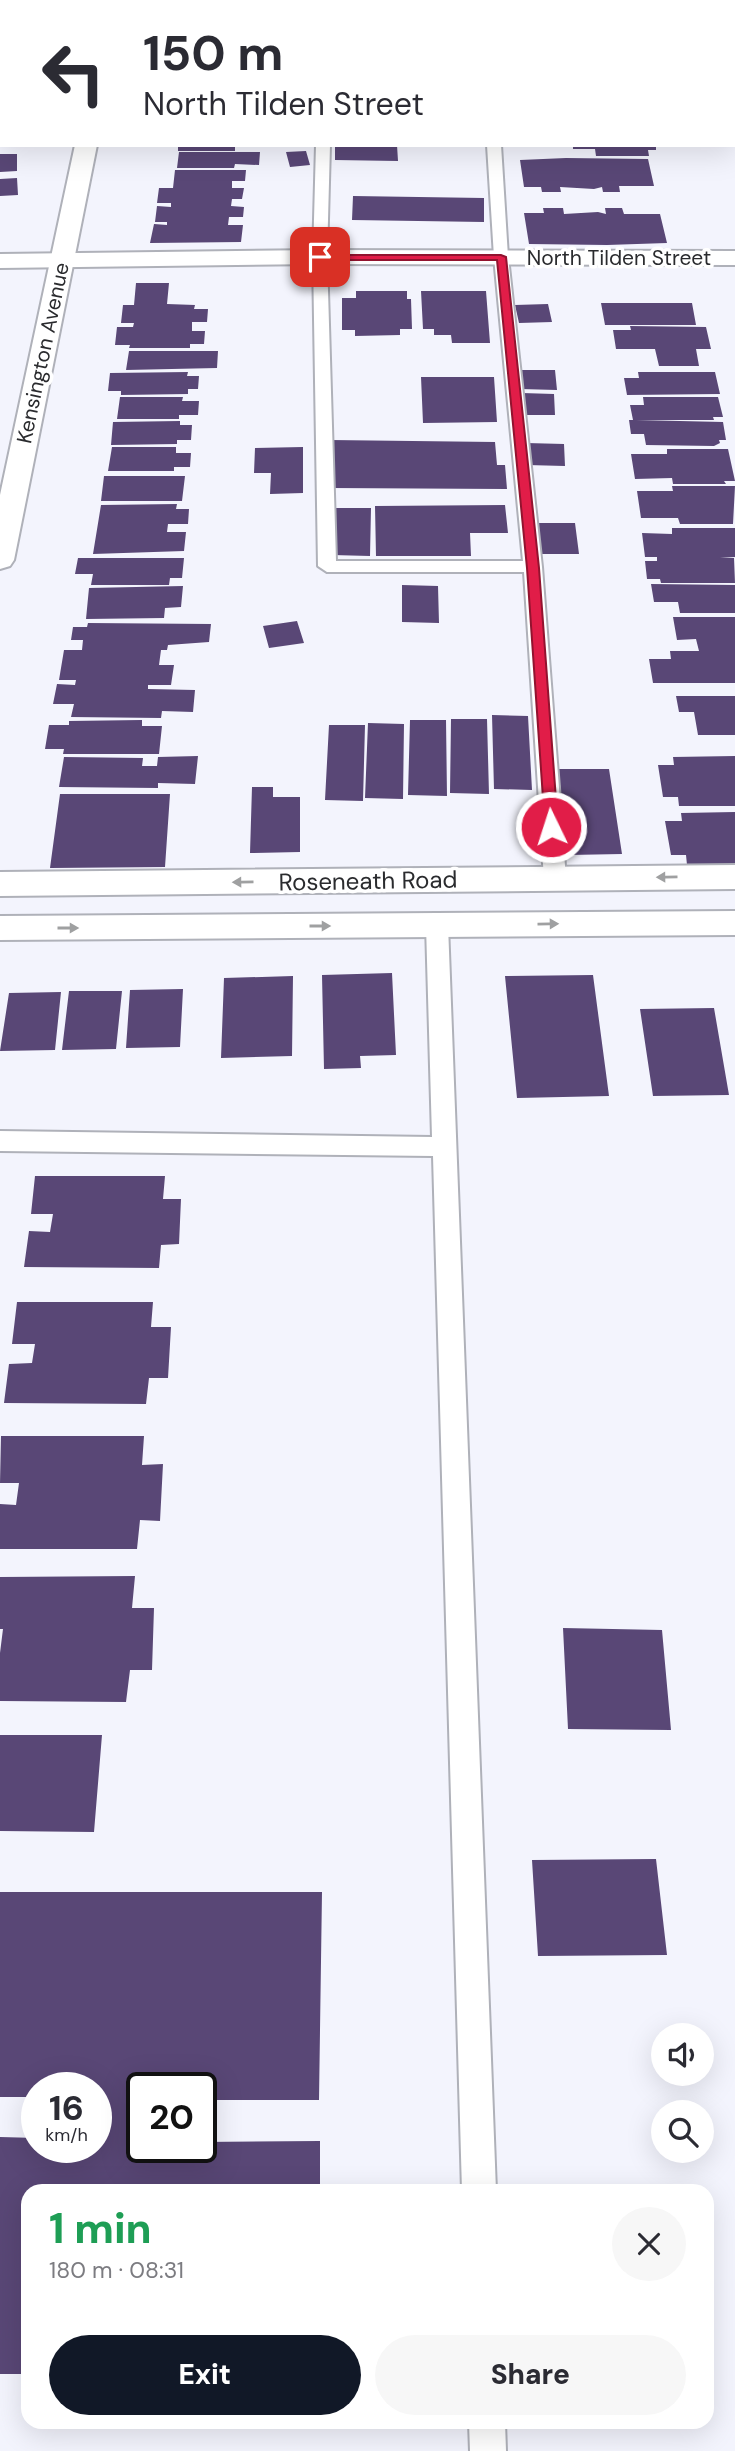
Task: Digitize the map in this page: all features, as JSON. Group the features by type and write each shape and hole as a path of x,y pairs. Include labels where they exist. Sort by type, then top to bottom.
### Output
{"street":[{"name":"Kensington Avenue","path":"0,560 86,147"},
{"name":"North Tilden Street","path":"0,261 320,257 735,258"},
{"name":"Roseneath Road","path":"0,884 735,877"},
{"name":"Roseneath Road","path":"0,928 735,923"}],"lane":[{"path":"323,147 320,257 327,566 533,568"},
{"path":"494,147 501,257 533,568 555,879"},
{"path":"437,925 479,2184"},
{"path":"0,1141 444,1146"},
{"path":"487,2429 488,2451"}],"building":[{"path":"178,147 235,147 235,151 178,151"},
{"path":"335,147 397,147 398,161 335,160"},
{"path":"656,147 656,150 648,150 649,156 596,156 595,149 573,149"},
{"path":"306,151 310,165 290,167 286,152"},
{"path":"179,152 260,152 259,165 177,168"},
{"path":"0,154 17,154 17,171 0,172"},
{"path":"648,159 654,186 619,186 620,192 603,192 602,187 560,187 561,192 542,192 541,187 524,187 520,160"},
{"path":"175,170 246,170 245,181 232,181 232,188 244,188 242,199 232,199 231,206 244,207 243,217 229,217 228,225 243,225 241,242 150,243 154,224 167,225 167,222 155,222 157,206 171,207 171,203 157,203 159,188 173,188"},
{"path":"17,178 18,195 0,196 0,179"},
{"path":"353,196 484,198 484,222 352,220"},
{"path":"543,208 563,208 564,214 606,214 605,208 622,208 624,214 660,214 667,243 529,244 524,213 544,213"},
{"path":"136,283 169,283 167,304 195,305 194,309 208,309 207,322 192,322 192,331 205,331 204,344 190,344 190,348 129,348 130,345 115,345 117,327 133,327 134,323 121,323 123,305 134,305"},
{"path":"356,291 407,291 407,299 411,299 412,329 400,329 400,335 355,336 355,330 342,330 342,298 356,298"},
{"path":"421,291 486,291 490,343 452,343 451,335 434,335 434,329 423,329"},
{"path":"601,303 692,303 696,325 605,325"},
{"path":"548,304 552,322 519,323 515,305"},
{"path":"630,326 706,327 711,349 696,349 699,366 659,366 655,349 616,349 613,330 631,330"},
{"path":"129,351 218,351 217,368 126,370"},
{"path":"519,370 555,370 557,390 520,389"},
{"path":"188,372 187,376 199,376 198,389 188,389 188,394 121,395 121,391 108,391 110,373"},
{"path":"638,372 715,372 720,394 627,395 624,378 639,378"},
{"path":"421,377 494,377 497,422 423,423"},
{"path":"522,393 554,394 555,415 523,415"},
{"path":"120,397 183,397 182,401 199,401 198,415 179,415 179,419 117,419"},
{"path":"643,397 718,397 723,417 713,417 714,420 636,420 723,422 726,440 719,440 720,443 714,446 646,445 644,434 631,434 629,420 633,420 630,405 644,405"},
{"path":"180,421 180,425 192,425 191,440 177,440 177,444 111,445 113,422"},
{"path":"330,440 495,442 497,465 505,465 507,489 330,488"},
{"path":"526,443 564,444 565,466 527,465"},
{"path":"112,447 176,447 176,453 191,453 190,467 174,467 174,471 108,471"},
{"path":"303,447 303,493 270,494 271,473 254,473 255,448"},
{"path":"667,449 728,449 735,481 724,481 726,484 673,484 672,478 635,479 631,454 667,454"},
{"path":"104,476 185,476 182,501 101,501"},
{"path":"672,486 735,486 733,524 680,524 678,518 641,518 637,491 673,491"},
{"path":"177,504 176,509 189,509 188,524 168,524 167,532 186,532 184,551 93,554 101,505"},
{"path":"505,505 508,533 470,533 471,556 376,556 375,506"},
{"path":"333,508 371,508 370,556 332,555"},
{"path":"535,523 575,523 579,554 538,554"},
{"path":"672,528 735,528 735,557 720,558 734,558 735,583 661,583 660,579 647,579 645,561 657,561 657,557 645,557 642,533 672,534"},
{"path":"78,558 184,558 182,578 170,578 169,585 91,585 93,574 75,574"},
{"path":"651,584 735,585 735,613 680,613 678,602 654,602"},
{"path":"402,585 438,586 439,623 402,622"},
{"path":"183,586 181,607 165,608 164,618 86,619 89,588"},
{"path":"673,617 735,617 735,683 653,683 649,659 671,659 670,651 699,651 696,639 677,640"},
{"path":"297,621 304,643 269,648 263,626"},
{"path":"88,623 211,624 209,642 168,645 167,650 161,650 159,665 174,665 171,685 148,685 148,689 195,690 193,712 162,711 161,718 71,717 74,704 53,704 57,684 75,685 76,680 59,680 64,650 82,650 83,640 71,640 73,627 87,627"},
{"path":"676,696 735,696 735,735 698,735 694,712 679,712"},
{"path":"492,715 528,716 532,790 494,789"},
{"path":"451,719 487,719 489,794 450,793"},
{"path":"142,720 142,726 162,726 159,754 63,754 64,749 45,749 49,725 69,725 69,721"},
{"path":"410,720 446,720 447,796 408,795"},
{"path":"368,723 404,724 403,799 365,798"},
{"path":"329,725 365,725 363,801 325,800"},
{"path":"198,756 195,784 158,783 158,788 59,787 64,757 143,758 142,766 157,766 158,757"},
{"path":"735,756 735,806 679,806 678,797 663,797 658,765 674,765 673,757"},
{"path":"558,769 609,769 622,854 569,855"},
{"path":"252,787 273,787 273,797 300,797 300,852 250,853"},
{"path":"60,794 170,794 165,867 50,868"},
{"path":"735,812 735,865 687,865 686,855 671,855 665,821 682,821 681,813"},
{"path":"392,973 396,1055 360,1056 361,1068 324,1069 322,975"},
{"path":"593,975 609,1096 517,1098 505,976"},
{"path":"293,976 292,1056 221,1058 224,978"},
{"path":"183,989 180,1047 126,1048 130,990"},
{"path":"69,991 122,991 116,1049 62,1050"},
{"path":"61,992 55,1050 0,1051 9,993"},
{"path":"714,1008 729,1095 653,1096 640,1009"},
{"path":"35,1176 165,1176 163,1199 181,1199 179,1244 161,1245 159,1268 24,1267 29,1231 50,1232 53,1214 31,1214"},
{"path":"17,1302 153,1302 151,1327 171,1327 168,1378 149,1378 146,1404 4,1403 9,1364 32,1363 35,1344 12,1344"},
{"path":"1,1436 144,1436 142,1465 163,1464 160,1521 140,1520 137,1549 0,1549 0,1504 16,1505 19,1483 0,1483"},
{"path":"135,1576 132,1608 154,1608 152,1670 130,1670 126,1702 0,1701 3,1629 0,1629 0,1577"},
{"path":"563,1628 662,1630 671,1730 568,1729"},
{"path":"0,1735 102,1735 94,1832 0,1831"},
{"path":"656,1859 667,1955 538,1956 532,1860"},
{"path":"0,1892 322,1892 319,2100 217,2100 217,2072 126,2072 126,2163 217,2163 217,2142 320,2141 320,2184 21,2184 21,2374 0,2374 0,2137 21,2138 21,2163 112,2163 112,2072 21,2072 21,2097 0,2097"}],"route":[{"path":"320,257 501,257 533,568 551,827"}]}
